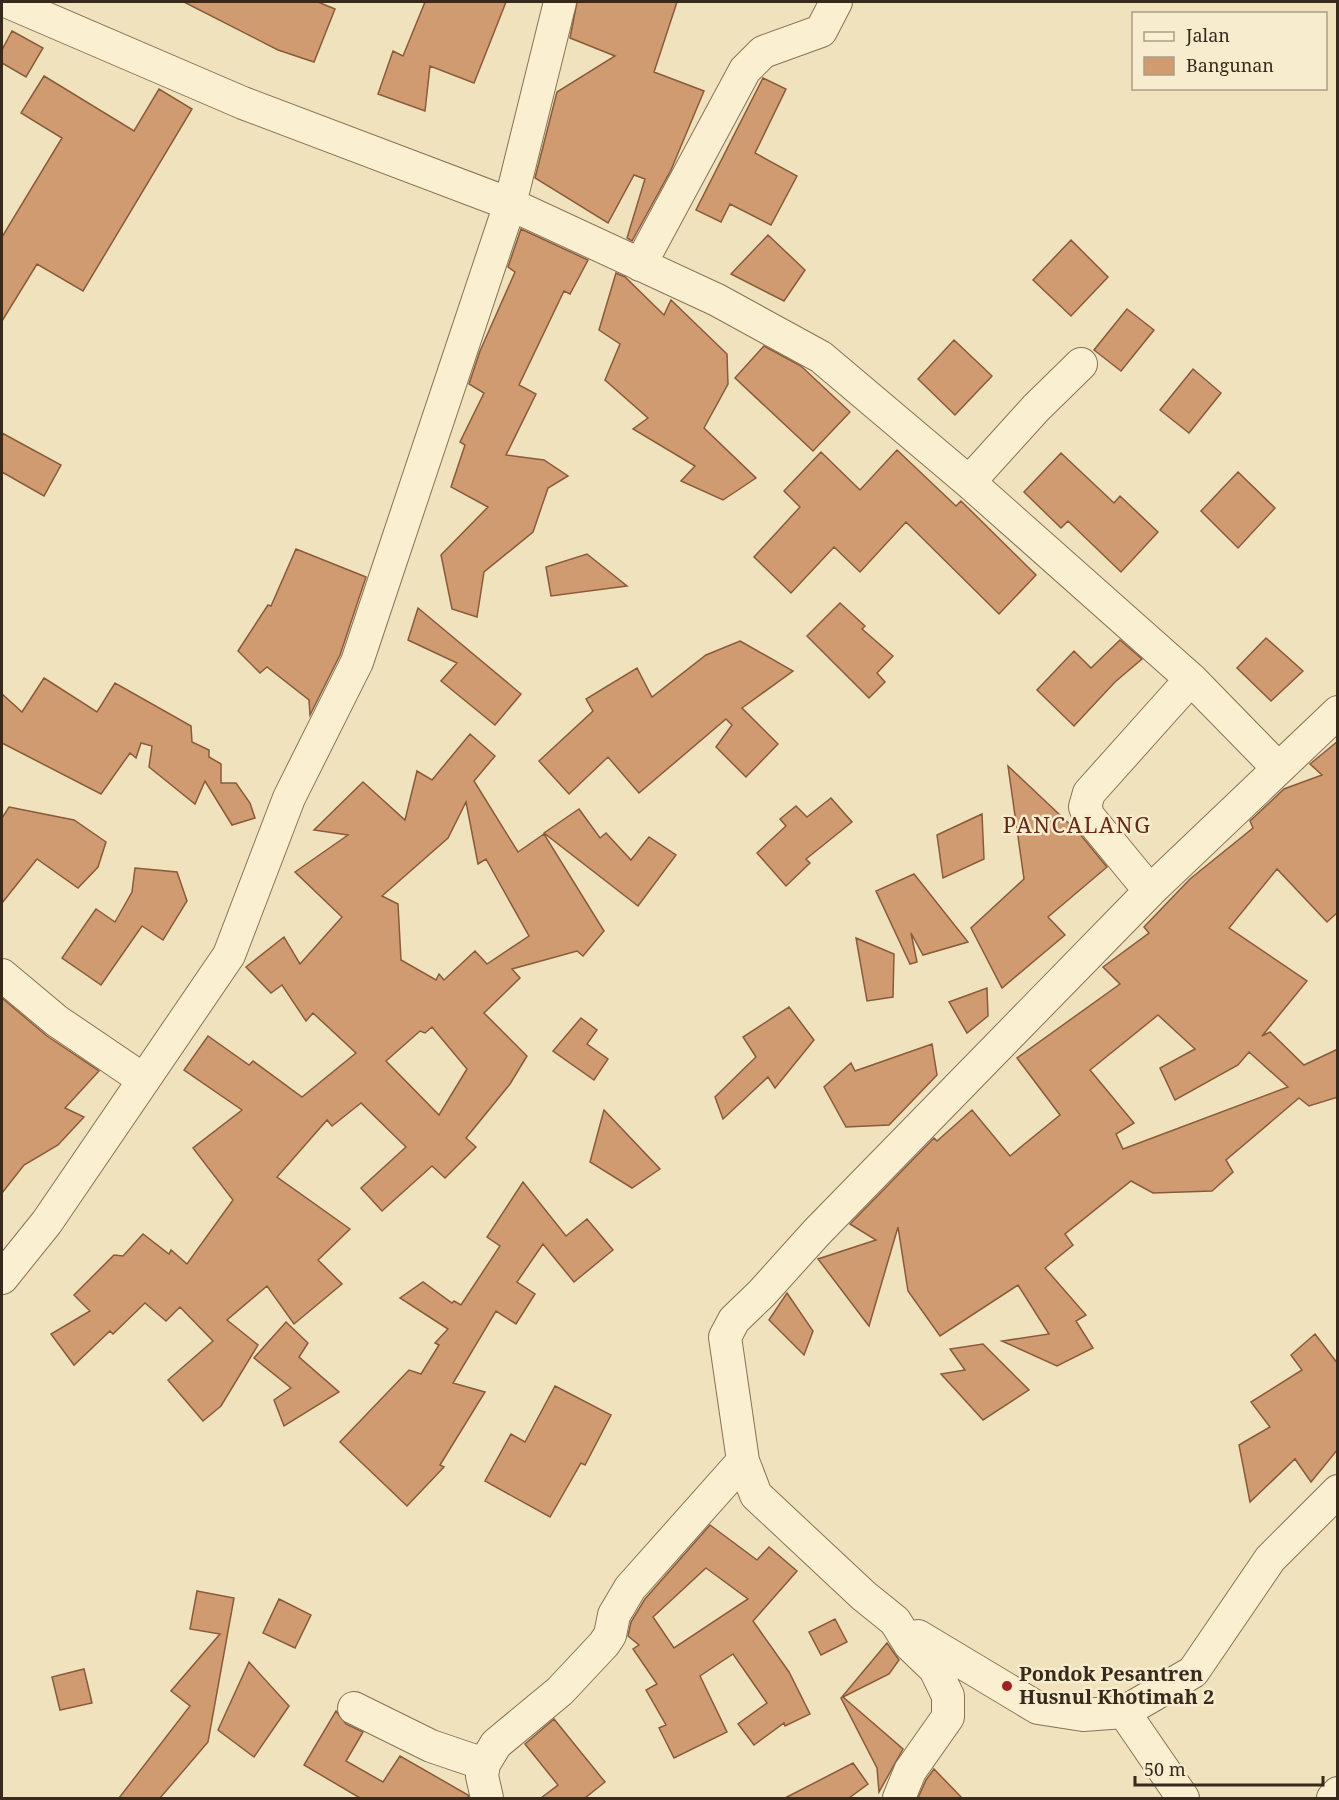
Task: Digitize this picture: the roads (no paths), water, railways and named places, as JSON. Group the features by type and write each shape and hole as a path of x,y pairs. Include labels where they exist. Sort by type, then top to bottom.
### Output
{"street":[{"path":"8,2 243,102 510,204 717,300 821,357 969,482 1191,679 1278,768"},
{"path":"2,1278 47,1222 229,955 289,798 357,662 510,204 560,2"},
{"path":"640,265 745,70 763,52 821,30 836,2"},
{"path":"969,482 1036,408 1081,364"},
{"path":"1150,891 1089,817 1085,807 1089,792 1191,679"},
{"path":"1338,712 1150,891 734,1320 725,1336 743,1461 756,1495 864,1596 895,1621 1038,1708 1083,1715 1124,1712 1193,1672 1270,1559 1338,1491"},
{"path":"2,975 57,1021 144,1080"},
{"path":"487,1798 482,1776 484,1764 502,1737 560,1691 603,1644 610,1635 614,1615 630,1588 743,1461"},
{"path":"895,1621 910,1645 935,1669 948,1696 948,1717 910,1771 899,1798"},
{"path":"354,1708 431,1746 484,1764"},
{"path":"1124,1712 1183,1798"},
{"path":"1333,1798 1338,1793"}],"place":[{"name":"Pondok Pesantren Husnul Khotimah 2","path":"1007,1686"}],"district":[{"name":"PANCALANG","path":"1077,825"}]}
